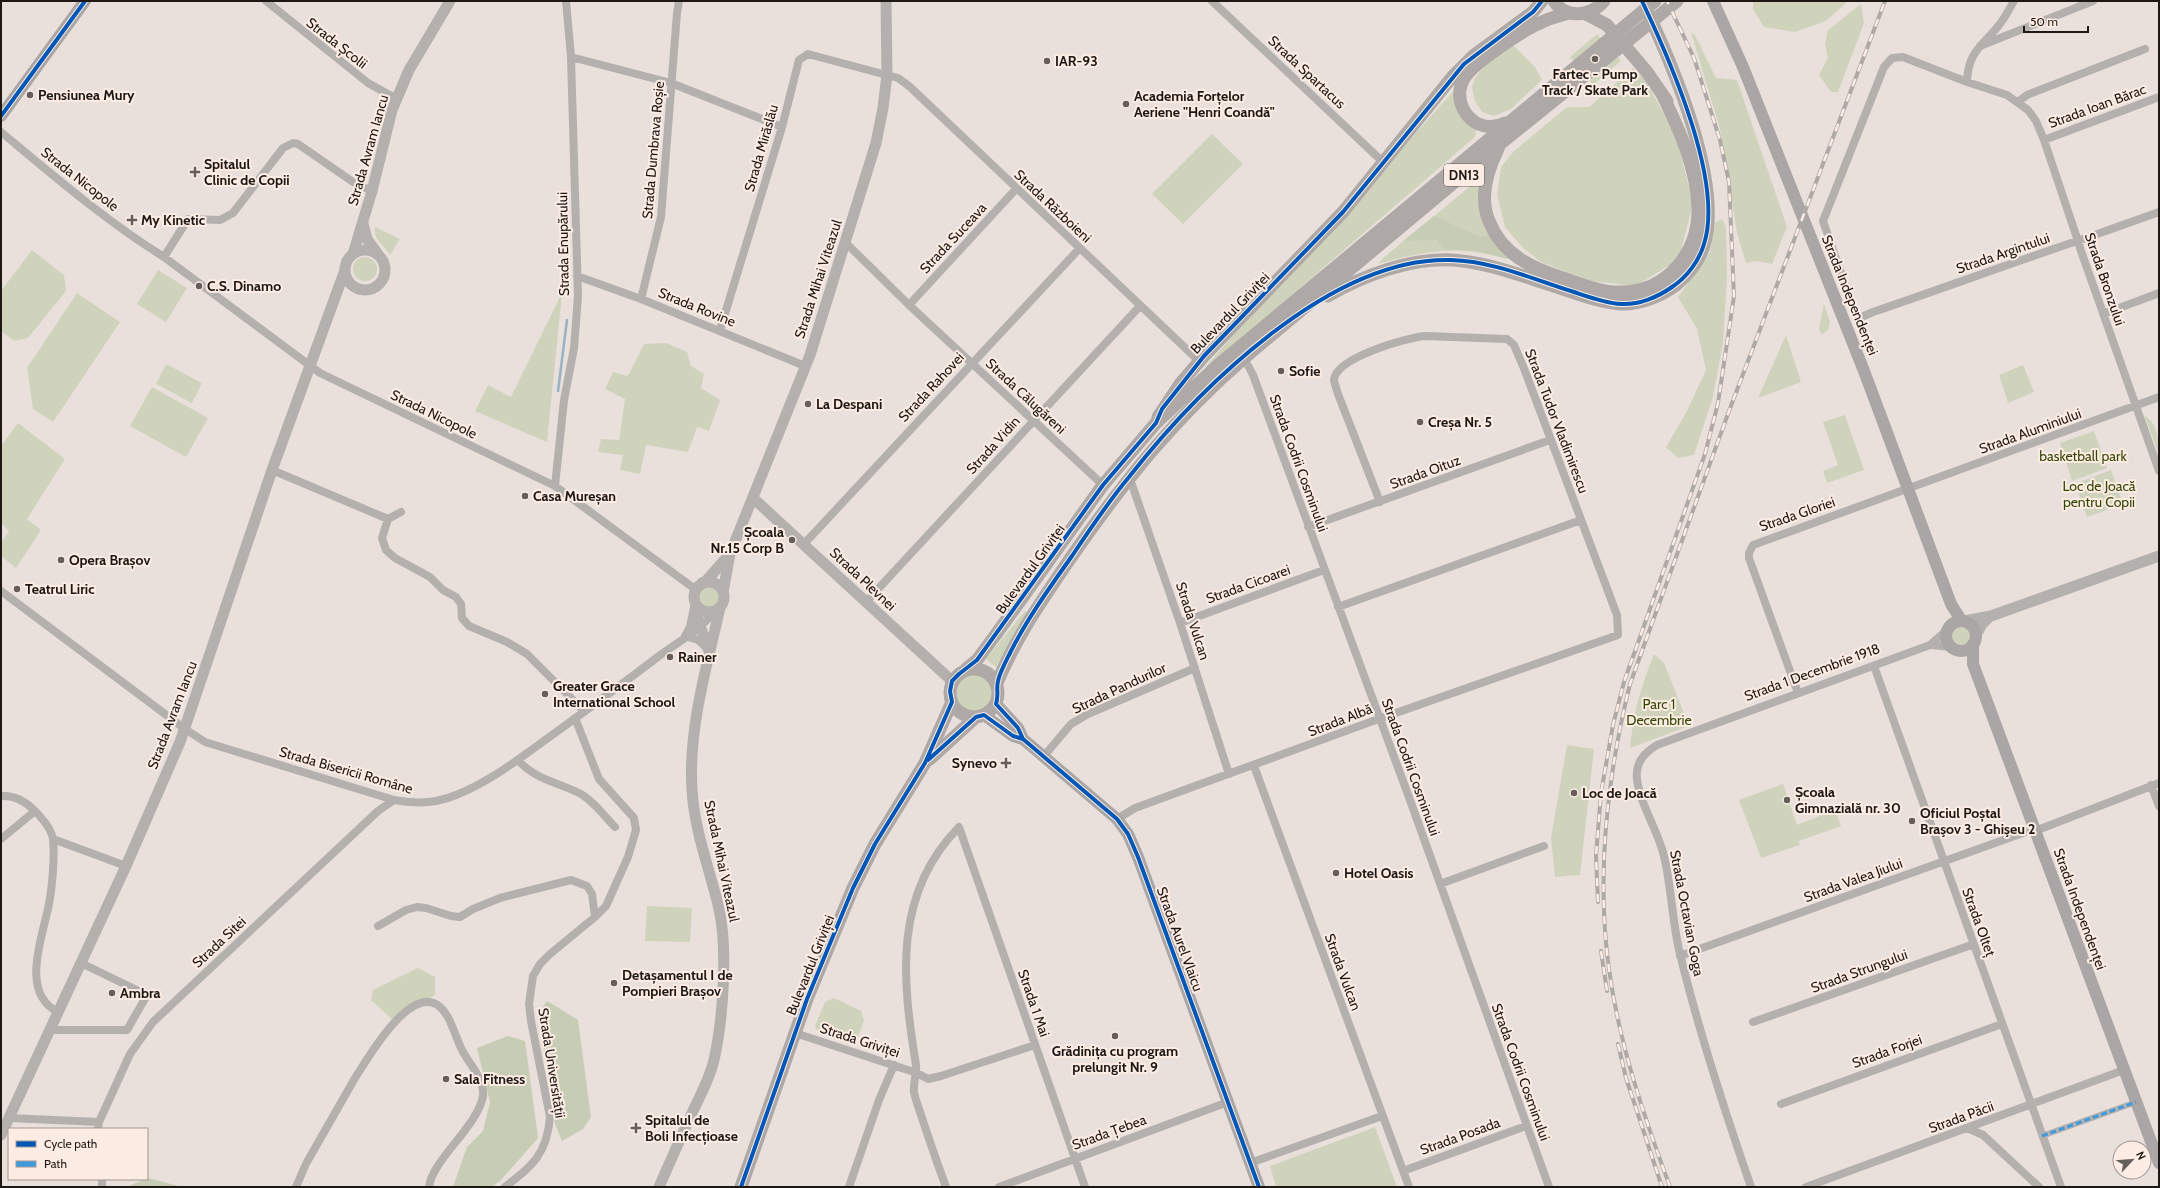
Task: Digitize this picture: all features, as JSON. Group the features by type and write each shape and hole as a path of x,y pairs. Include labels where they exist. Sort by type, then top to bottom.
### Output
{"main road":[{"path":"1,116 85,1"},
{"name":"Bulevardul Griviței","path":"1156,423 1162,409 1199,361 1343,212 1464,64 1533,12 1542,1"},
{"path":"1554,1 1562,9 1569,13"},
{"path":"1586,14 1600,6 1605,1"},
{"path":"1605,1 1607,25"},
{"path":"1293,316 1360,280 1394,269 1437,260 1467,262 1504,270 1610,302 1629,304 1642,302 1671,288 1689,272 1705,243 1708,225 1707,204 1701,164 1684,97 1642,1"},
{"name":"Bulevardul Griviței","path":"997,683 1014,645 1033,613 1129,476 1166,432 1244,358 1500,144 1655,1"},
{"name":"Bulevardul Griviței","path":"966,670 977,660 997,633 1103,485 1156,423 1217,366 1357,251 1518,114 1562,87 1677,1"},
{"name":"Strada Independenței","path":"1713,1 1743,67 1864,371 1909,488 1950,604 1955,624"},
{"path":"1518,114 1498,126 1481,126 1471,119 1462,105 1460,91 1462,84 1474,67 1531,27 1569,13 1586,14 1607,25 1647,72 1662,94 1688,137 1699,171 1707,204"},
{"path":"1500,144 1487,176 1486,208 1489,221 1504,246 1518,258 1533,267 1587,286 1621,292 1645,288 1664,278 1685,258 1693,243 1698,208 1695,187 1680,131 1662,94"},
{"path":"1953,649 1965,650 1974,639 1973,627 1955,624 1946,640 1953,649 1973,664"},
{"name":"Strada Independenței","path":"1974,639 1973,664 2136,1102 2154,1137 2159,1164"},
{"path":"981,669 993,677 997,683 999,694 996,704 980,716 962,714 952,702 950,691 952,681 966,670 981,669"},
{"name":"Bulevardul Griviței","path":"741,1187 824,955 853,888 879,837 925,763 952,702"},
{"name":"Strada Aurel Vlaicu","path":"996,704 1018,728 1023,739"},
{"name":"Bulevardul Griviței","path":"925,763 980,716"},
{"name":"Strada Aurel Vlaicu","path":"980,716 1013,736 1023,739 1117,819 1128,834 1138,857 1259,1187"}],"street":[{"name":"Strada Școlii","path":"266,1 368,83 397,99"},
{"name":"Strada Avram Iancu","path":"353,254 397,99 409,70 450,1"},
{"name":"Strada Enupărului","path":"555,486 564,400 570,375 577,321 572,57 566,1"},
{"name":"Strada Dumbrava Roșie","path":"641,299 661,217 679,1"},
{"name":"Strada Mihai Viteazul","path":"723,592 730,554 806,366 846,243 876,143 883,108 887,75 886,1"},
{"name":"Strada Spartacus","path":"1212,1 1384,163"},
{"path":"1967,82 1968,64 1980,46 2000,24 2014,1"},
{"path":"1980,46 2093,1"},
{"path":"2018,102 2027,95 2145,49"},
{"name":"Strada Mirăslău","path":"720,330 782,127 800,60 804,56 811,55 887,75"},
{"path":"572,57 671,83 782,127"},
{"name":"Strada Bronzului","path":"1892,58 1903,57 1967,82 2007,95 2018,102 2036,121 2044,140 2103,314 2159,471"},
{"name":"Strada Independenței","path":"1857,319 1823,221 1884,67 1892,58"},
{"name":"Strada Războieni","path":"887,75 898,78 909,86 1079,249 1199,361"},
{"name":"Strada Ioan Bărac","path":"2044,140 2159,97"},
{"name":"Strada Nicopole","path":"1,132 75,194 138,241 164,257 320,373 555,486 699,586"},
{"path":"164,257 188,219 220,220 233,213 283,148 288,145 298,144 353,182 372,191"},
{"name":"Strada Suceava","path":"909,305 1016,189"},
{"name":"Strada Argintului","path":"1857,319 1873,312 2159,212"},
{"name":"Strada Avram Iancu","path":"362,224 367,239 376,253"},
{"name":"Strada Călugăreni","path":"846,243 909,305 1103,485"},
{"name":"Strada Rahovei","path":"804,544 1079,249"},
{"path":"366,250 376,253 384,265 383,278 372,288 357,288 348,279 345,270 347,262 353,254 366,250"},
{"name":"Strada Avram Iancu","path":"1,1135 126,866 185,729 272,470 345,270"},
{"name":"Strada Rovine","path":"577,276 720,330 806,366"},
{"name":"Strada Avram Iancu","path":"332,308 345,292 357,288"},
{"path":"2103,314 2159,293"},
{"name":"Strada Vidin","path":"866,602 1140,306"},
{"name":"Strada Tudor Vladimirescu","path":"1380,502 1338,394 1334,379 1344,365 1389,345 1425,336 1507,339 1514,345 1581,520 1616,615 1618,635"},
{"name":"Strada Codrii Cosminului","path":"1244,358 1252,375 1440,884 1549,1187"},
{"name":"Strada Aluminiului","path":"1909,488 2159,397"},
{"name":"Strada Oituz","path":"1308,527 1550,440"},
{"path":"272,470 388,519"},
{"name":"Strada Vulcan","path":"1129,476 1180,622 1229,774"},
{"name":"Strada Gloriei","path":"1798,693 1750,558 1750,548 1757,542 1909,488"},
{"name":"Strada Plevnei","path":"753,498 952,681"},
{"path":"401,512 388,519 382,538 386,550 395,558 430,577 443,590 456,597 461,604 462,618 468,626 507,642 526,654 584,711"},
{"path":"1338,607 1581,520"},
{"name":"Strada Mihai Viteazul","path":"699,586 706,581 730,554"},
{"path":"1955,624 1991,616 2159,556"},
{"name":"Strada Cicoarei","path":"1180,622 1324,570"},
{"path":"695,604 704,612 717,610 724,600 723,592 714,582 699,586 695,604 690,627 685,636 698,640 709,651"},
{"name":"Strada Bisericii Române","path":"3,596 205,742 394,800 428,803 454,796 476,786 518,760 685,636 700,627 717,610"},
{"path":"695,604 700,627 709,651"},
{"name":"Strada Mihai Viteazul","path":"659,1187 711,1071 719,1024 723,975 720,911 695,812 691,769 693,743 717,610"},
{"path":"1974,639 1982,624 1991,616"},
{"name":"Strada 1 Decembrie 1918","path":"1702,727 1932,644 1955,624"},
{"name":"Strada Albă","path":"1117,819 1135,808 1254,766 1379,719 1618,635"},
{"name":"Strada 1 Decembrie 1918","path":"1932,644 1953,649"},
{"name":"Strada Olteț","path":"1874,666 2061,1187"},
{"name":"Strada Pandurilor","path":"1044,756 1059,736 1071,724 1088,714 1195,668"},
{"name":"Strada Universității","path":"505,1187 527,1171 536,1160 548,1133 550,1117 531,1021 530,1004 533,976 540,964 550,954 595,917 610,899 628,857 636,824 634,818 599,779 575,718"},
{"name":"Strada Octavian Goga","path":"1702,727 1657,744 1645,754 1637,767 1636,778 1664,854 1680,956 1729,1122 1751,1187"},
{"path":"518,760 525,769 545,780 580,793 615,827"},
{"name":"Strada Vulcan","path":"1254,766 1409,1187"},
{"path":"2155,784 2159,806"},
{"name":"Strada Valea Jiului","path":"1680,956 2035,830 2155,784"},
{"path":"1,796 21,800 35,811 44,821 53,839 51,892 46,917 38,944 37,975 43,1002 48,1007 58,1012"},
{"name":"Strada Sitei","path":"98,1126 130,1054 136,1043 153,1022 378,811 394,800"},
{"path":"1,839 35,811"},
{"name":"Strada 1 Mai","path":"917,1073 907,1013 906,952 910,917 917,892 932,858 944,841 959,827 1085,1187"},
{"path":"53,839 126,866"},
{"path":"1440,884 1544,846"},
{"path":"378,926 400,913 417,907 460,917 473,909 500,898 571,880 579,881 587,886 592,894 595,917"},
{"name":"Strada Strungului","path":"1753,1022 1974,944"},
{"path":"50,1030 127,1030 147,995 81,963"},
{"path":"296,1187 306,1164 356,1076 379,1040 412,1007 422,1002 431,1002 439,1006 445,1012 463,1052 482,1084 483,1095 479,1106 468,1124 435,1172 430,1187"},
{"name":"Strada Forjei","path":"1781,1104 2002,1024"},
{"name":"Strada Griviței","path":"795,1033 894,1065 917,1073 928,1079 1035,1045"},
{"path":"849,1187 879,1100 894,1065"},
{"name":"Strada Păcii","path":"1806,1187 2124,1070"},
{"path":"917,1073 914,1092 946,1187"},
{"name":"Strada Țebea","path":"999,1187 1228,1102"},
{"path":"2042,1136 2136,1102"},
{"path":"1250,1163 1382,1116"},
{"path":"10,1118 98,1126"},
{"name":"Strada Posada","path":"1403,1171 1526,1126"},
{"path":"1968,1128 1983,1135 2039,1187"}],"green space":[{"path":"1753,1 1848,1 1826,21 1795,32 1764,27 1753,9"},
{"path":"1861,4 1864,23 1838,92 1831,92 1819,75 1828,58 1825,43 1828,30"},
{"path":"1691,32 1695,35 1716,78 1737,80 1787,227 1772,264 1757,261 1746,263 1737,233 1720,129"},
{"name":"Fartec - Pump Track / Skate Park","path":"1597,34 1621,61 1593,85 1570,57"},
{"path":"1507,39 1535,67 1542,80 1511,109 1494,116 1482,112 1475,101 1472,87 1475,78"},
{"path":"1633,68 1643,76 1676,136 1693,203 1679,259 1636,286 1591,281 1541,262 1523,248 1505,227 1497,194 1501,167 1514,151 1567,107 1589,107"},
{"path":"1458,86 1476,129 1475,137 1207,368 1205,367"},
{"path":"1212,134 1243,164 1183,224 1152,194"},
{"path":"1484,175 1481,198 1507,259 1473,252 1442,251 1412,255 1378,264 1383,258"},
{"path":"1434,216 1480,237 1493,234 1509,255 1507,259 1479,251 1443,249 1437,240 1403,241"},
{"path":"1722,219 1726,228 1727,275 1723,345 1712,400 1694,455 1678,458 1666,447 1687,411 1706,370 1697,329 1678,297 1710,252 1715,223"},
{"path":"375,227 400,239 390,255 377,239 375,235"},
{"path":"32,250 64,275 66,291 28,338 14,341 1,331 1,291"},
{"path":"360,257 370,257 377,264 377,274 370,281 360,281 353,274 353,264"},
{"path":"158,270 187,288 166,322 137,304"},
{"path":"77,293 120,322 53,422 33,409 27,368"},
{"path":"562,293 547,442 475,411 488,385 511,397"},
{"path":"1824,304 1830,322 1828,330 1822,334 1819,328"},
{"path":"1786,335 1801,382 1758,398"},
{"path":"666,343 687,352 691,366 704,374 701,388 720,400 709,431 697,427 688,452 646,445 640,474 620,470 623,455 598,452 601,439 619,440 625,399 605,389 613,372 628,376 644,344"},
{"path":"166,364 202,383 192,403 156,384"},
{"path":"2023,365 2034,392 2008,403 1999,375"},
{"path":"152,387 208,418 186,457 130,426"},
{"path":"1845,415 1864,470 1827,483 1823,471 1838,465 1823,422"},
{"path":"2144,415 2152,423 2157,433 2159,455"},
{"path":"18,423 65,459 27,519 41,530 16,568 1,556 1,543 9,531 1,523 1,446"},
{"name":"basketball park","path":"2094,431 2107,468 2072,481 2060,443"},
{"name":"Loc de Joacă pentru Copii","path":"2111,470 2123,504 2087,517 2075,484"},
{"path":"704,587 712,587 719,594 719,602 712,609 704,609 697,602 697,594"},
{"path":"1025,611 1028,613 996,667 986,659"},
{"path":"1961,625 1968,628 1971,635 1968,642 1961,645 1954,642 1951,635 1954,628"},
{"name":"Parc 1 Decembrie","path":"1654,654 1664,663 1689,726 1630,748 1638,700"},
{"path":"970,674 978,674 985,677 990,682 993,693 990,704 985,709 978,712 970,712 963,709 958,704 955,697 955,689 958,682 963,677"},
{"name":"Loc de Joacă","path":"1567,745 1594,749 1580,875 1555,877 1551,838"},
{"path":"1783,784 1797,825 1835,810 1841,826 1799,841 1800,845 1761,858 1739,800"},
{"path":"647,906 692,908 690,942 645,941"},
{"path":"418,968 435,977 435,995 392,1019 371,1000 373,990"},
{"path":"834,998 861,1011 864,1021 854,1046 819,1033 815,1026 825,1002"},
{"path":"547,1001 578,1020 591,1117 583,1129 562,1141 555,1124 539,1012"},
{"path":"508,1036 525,1041 538,1138 500,1181 491,1187 453,1187 467,1147 483,1131 490,1102 477,1048"},
{"path":"1375,1127 1397,1187 1276,1187 1270,1166"},
{"path":"148,1178 182,1187 130,1187 131,1185 143,1180 148,1180"}],"waterway":[{"path":"558,391 567,320"}],"railway":[{"path":"1598,902 1596,856 1601,793 1613,725 1624,682 1705,454 1718,403 1734,296 1729,182 1720,140 1694,58 1667,1"},
{"path":"1670,1187 1642,1107 1626,1052 1613,997 1609,969 1605,933 1604,862 1606,826 1615,754 1630,684 1729,411 1885,1"},
{"path":"1601,951 1607,991"},
{"path":"1618,1044 1626,1078 1662,1187"}],"marked path":[{"path":"2042,1136 2136,1102"}],"cycle path":[{"path":"1,116 85,1"},
{"path":"741,1187 807,999 853,888 875,844 925,763 952,702 950,691 952,681 977,660 1103,485 1156,423 1162,409 1204,356 1343,212 1464,64 1533,12 1542,1"},
{"path":"1259,1187 1138,857 1128,834 1117,819 1023,739 1018,728 996,704 997,684 1005,663 1031,616 1121,486 1192,405 1230,369 1271,334 1315,304 1360,280 1406,265 1451,260 1467,261 1498,267 1597,300 1621,304 1641,302 1661,294 1677,283 1687,273 1696,262 1704,244 1708,218 1707,188 1691,121 1666,54 1642,1"},
{"path":"928,760 976,717 984,715 1013,736 1023,739"}],"place":[{"name":"Fartec - Pump Track / Skate Park","path":"1595,59"},
{"name":"IAR-93","path":"1047,61"},
{"name":"Pensiunea Mury","path":"30,95"},
{"name":"Academia Forțelor Aeriene \"Henri Coandă\"","path":"1126,104"},
{"name":"Spitalul Clinic de Copii","path":"195,172"},
{"name":"My Kinetic","path":"132,220"},
{"name":"C.S. Dinamo","path":"199,286"},
{"name":"Sofie","path":"1281,371"},
{"name":"La Despani","path":"808,404"},
{"name":"Creșa Nr. 5","path":"1420,422"},
{"name":"Casa Mureșan","path":"525,496"},
{"name":"Școala Nr.15 Corp B","path":"792,540"},
{"name":"Opera Brașov","path":"61,560"},
{"name":"Teatrul Liric","path":"17,589"},
{"name":"Rainer","path":"670,657"},
{"name":"Greater Grace International School","path":"545,694"},
{"name":"Synevo","path":"1006,763"},
{"name":"Loc de Joacă","path":"1574,793"},
{"name":"Școala Gimnazială nr. 30","path":"1787,800"},
{"name":"Oficiul Poștal Braşov 3 - Ghişeu 2","path":"1912,821"},
{"name":"Hotel Oasis","path":"1336,873"},
{"name":"Detașamentul I de Pompieri Brașov","path":"614,983"},
{"name":"Ambra","path":"112,993"},
{"name":"Grădinița cu program prelungit Nr. 9","path":"1115,1036"},
{"name":"Sala Fitness","path":"446,1079"},
{"name":"Spitalul de Boli Infecțioase","path":"636,1128"}]}
